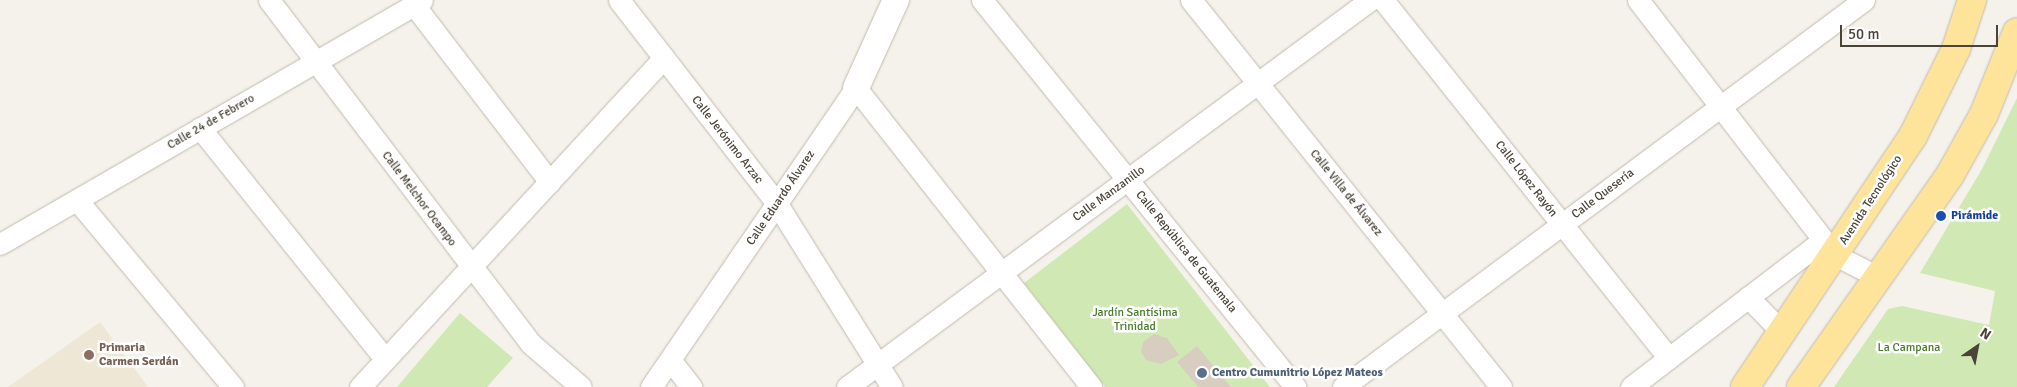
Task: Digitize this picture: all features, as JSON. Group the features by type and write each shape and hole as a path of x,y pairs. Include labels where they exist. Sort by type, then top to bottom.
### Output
{"main road":[{"name":"Avenida Tecnológico","path":"1745,387 1781,331 1829,248 1913,136 1956,48 1972,0"},
{"path":"1801,387 1876,276 1950,175 1984,114 2017,32"}],"street":[{"name":"Calle Melchor Ocampo","path":"269,0 470,268 530,343 581,387"},
{"name":"Calle Jerónimo Arzac","path":"619,0 777,204 876,366 892,387"},
{"name":"Calle Eduardo Álvarez","path":"651,387 671,361 856,88 896,0"},
{"name":"Calle República de Guatemala","path":"982,0 1295,387"},
{"name":"Calle Villa de Álvarez","path":"1191,0 1501,387"},
{"name":"Calle Manzanillo","path":"847,387 1370,0"},
{"name":"Calle López Rayón","path":"1383,0 1669,358"},
{"path":"1638,0 1829,248 1876,276"},
{"name":"Calle Quesería","path":"1342,387 1864,0"},
{"name":"Calle 24 de Febrero","path":"0,244 418,2"},
{"path":"418,2 550,182"},
{"path":"360,387 664,58"},
{"path":"856,88 1091,387"},
{"path":"200,128 386,360"},
{"path":"76,200 233,387"},
{"path":"1631,387 1748,297 1829,248"},
{"path":"1748,297 1781,331"},
{"path":"671,361 691,387"}],"shaded area":[{"name":"Primaria Carmen Serdán","path":"100,322 148,387 8,387"}],"green space":[{"name":"La Campana","path":"2017,98 2017,387 1834,387 1888,309 1902,306 1989,325 1995,291 1920,273 1982,169"},
{"name":"Jardín Santísima Trinidad","path":"1127,204 1270,387 1105,387 1024,283"},
{"path":"460,313 513,358 487,387 397,387"}],"building":[{"path":"1154,334 1167,338 1179,355 1161,364 1146,360 1141,352 1143,342"},
{"name":"Centro Cumunitrio López Mateos","path":"1197,346 1231,387 1198,387 1177,362"}],"place":[{"name":"Pirámide","path":"1941,216"},
{"name":"Primaria Carmen Serdán","path":"89,355"},
{"name":"Centro Cumunitrio López Mateos","path":"1202,373"}]}
